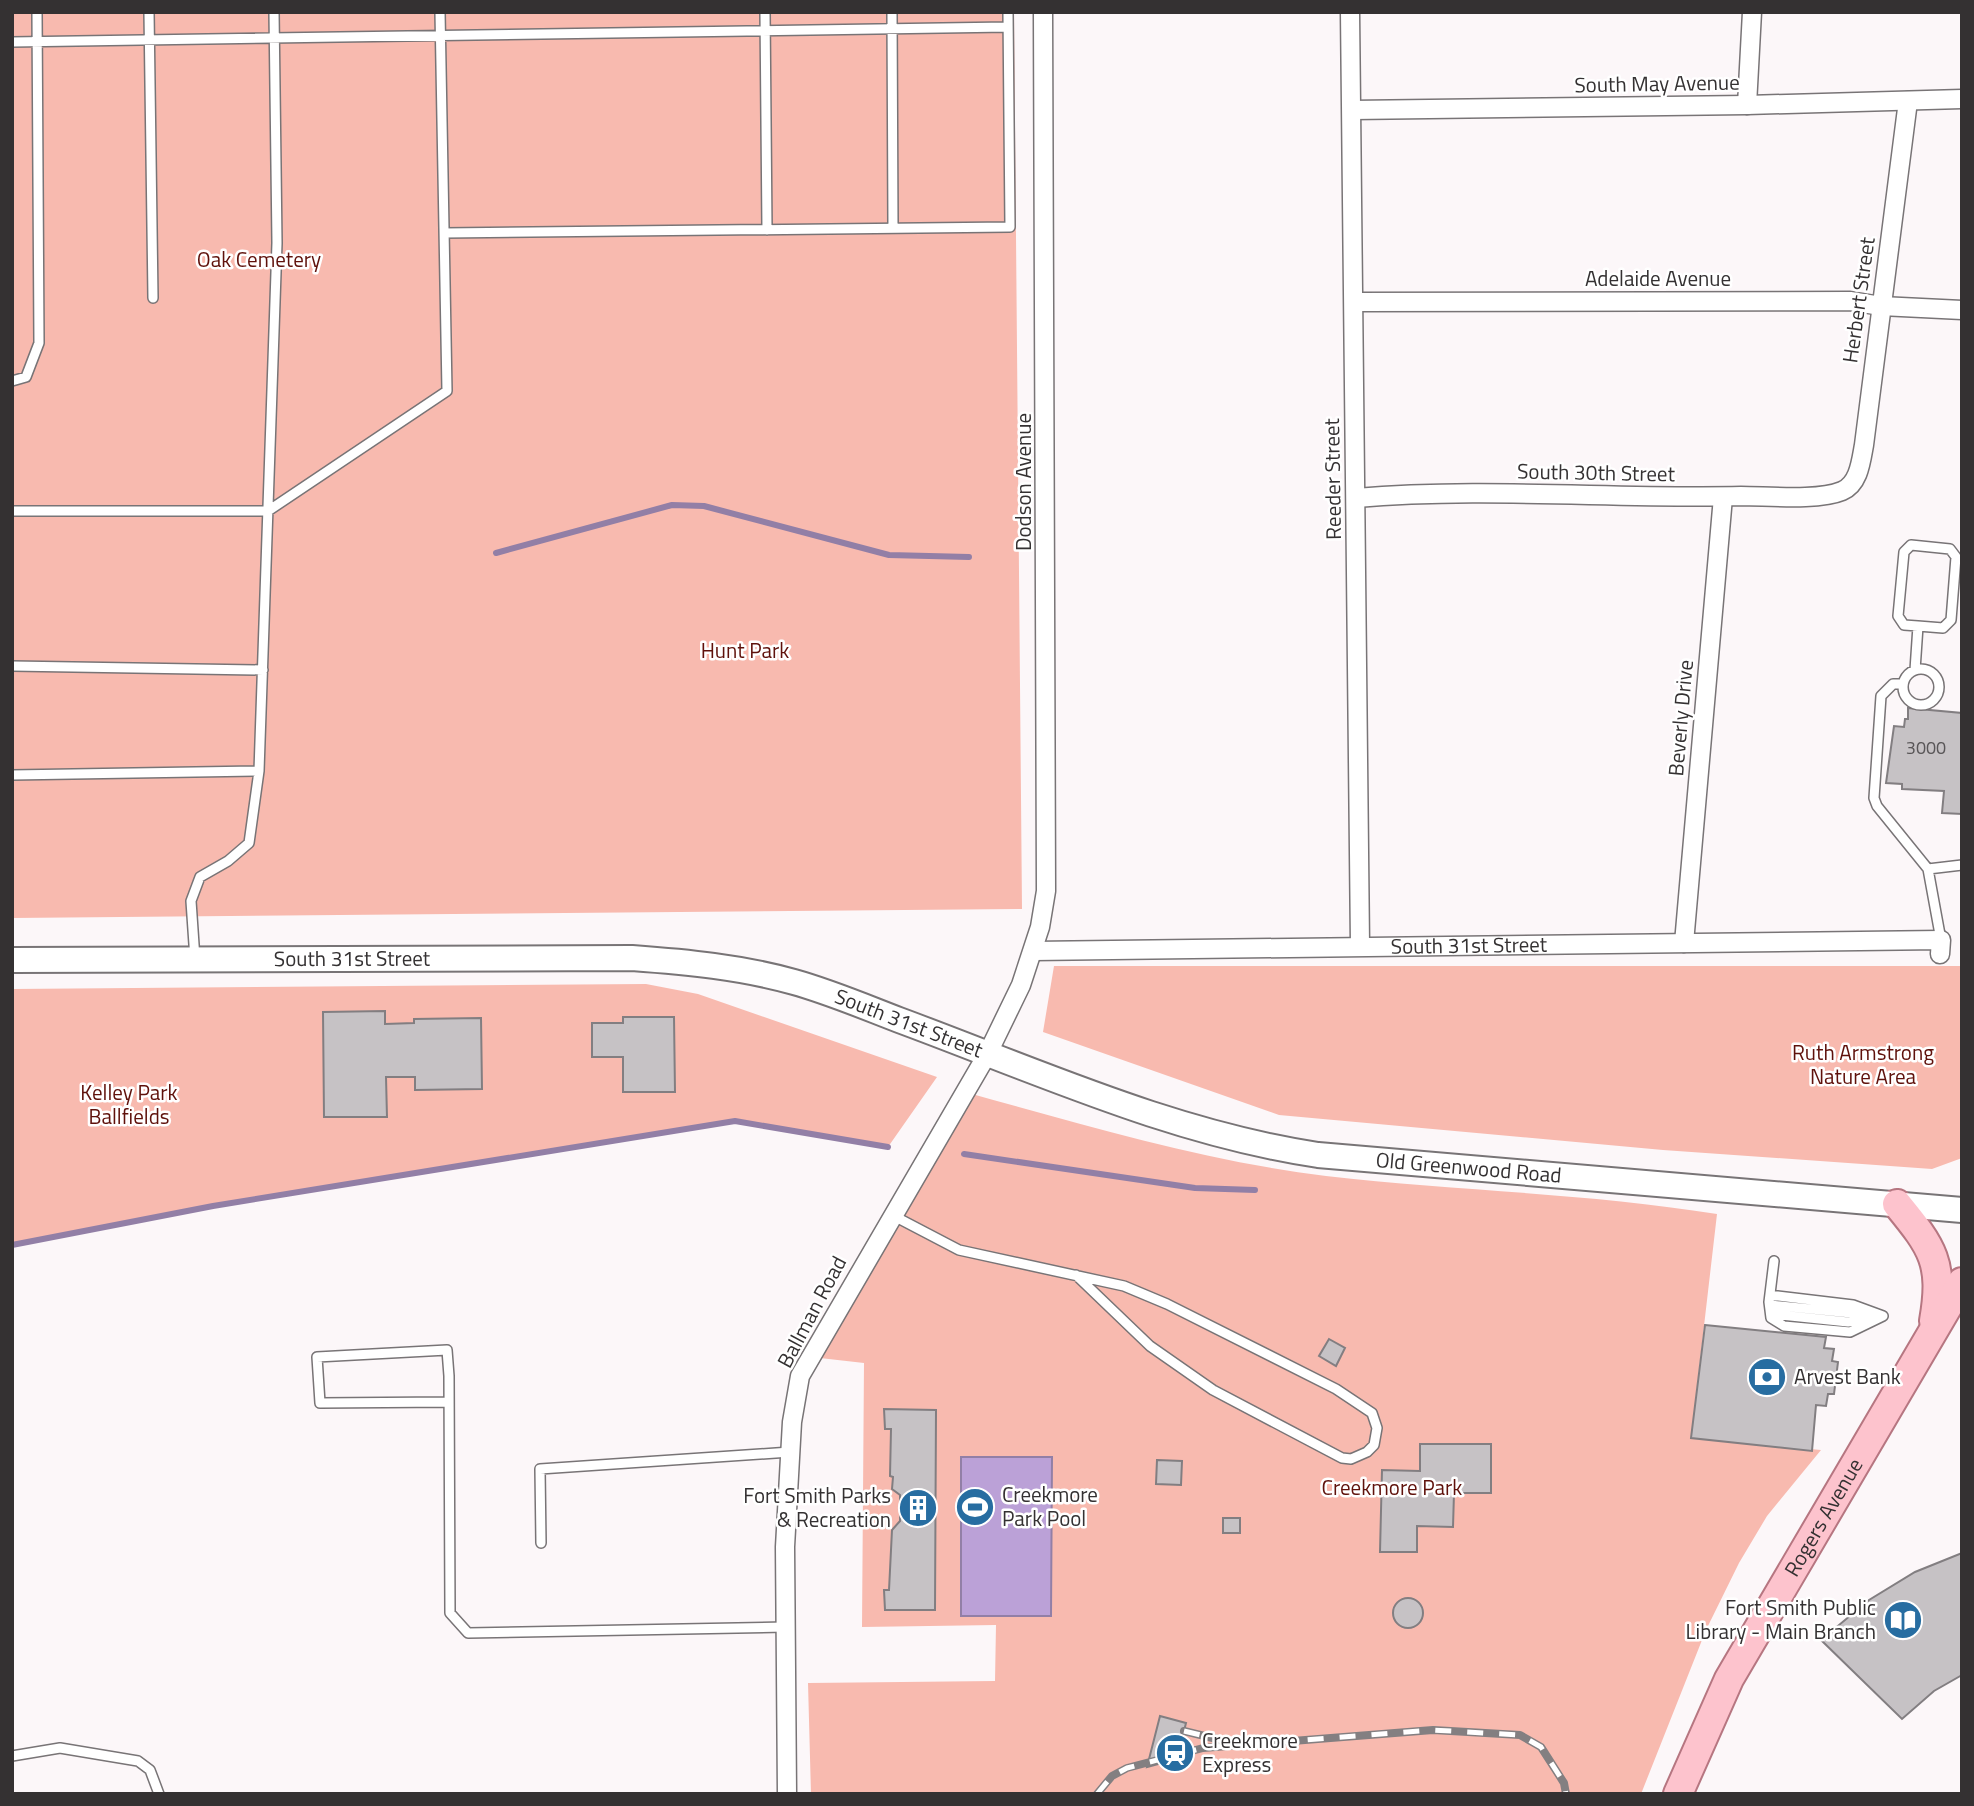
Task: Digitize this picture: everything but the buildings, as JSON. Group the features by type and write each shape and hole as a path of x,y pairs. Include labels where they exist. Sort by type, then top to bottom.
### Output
{"main road":[{"name":"South 31st Street","path":"12,960 632,958 678,961 792,982 989,1053"},
{"name":"Old Greenwood Road","path":"989,1053 1176,1123 1270,1148 1318,1156 1962,1210"},
{"path":"1897,1205 1925,1238 1937,1265 1939,1294 1932,1335"},
{"name":"Rogers Avenue","path":"1678,1794 1729,1679 1962,1282"}],"street":[{"name":"Dodson Avenue","path":"1033,951 1044,903 1047,866 1043,12"},
{"name":"Reeder Street","path":"1350,12 1360,945"},
{"path":"1747,105 1752,12"},
{"name":"South May Avenue","path":"1352,110 1747,105 1962,99"},
{"name":"Herbert Street","path":"1836,493 1848,488 1859,471 1908,101"},
{"name":"Adelaide Avenue","path":"1354,302 1850,302 1962,310"},
{"name":"South 30th Street","path":"1356,498 1450,494 1723,497 1836,493"},
{"name":"Beverly Drive","path":"1684,943 1723,497"},
{"name":"South 31st Street","path":"989,1053 1021,985 1033,951 1684,943 1940,947"},
{"name":"Ballman Road","path":"786,1794 785,1627 790,1452 800,1376 989,1053"}],"lane":[{"path":"12,381 26,377 39,343 37,12"},
{"path":"149,12 153,298"},
{"path":"195,960 191,901 200,877 228,861 249,843 259,771 277,243 274,12"},
{"path":"12,511 268,511 447,391 440,12"},
{"path":"765,12 767,230"},
{"path":"892,12 893,228"},
{"path":"445,233 1010,227 1007,12"},
{"path":"12,42 1008,27"},
{"path":"1911,545 1950,549 1956,557 1951,620 1943,628 1918,626 1904,625 1898,616 1904,552 1911,545"},
{"path":"1918,626 1915,670 1903,684 1893,684 1881,696 1874,798 1877,806 1928,869 1940,947"},
{"path":"12,666 262,670"},
{"path":"1903,684 1905,695 1913,703 1924,705 1934,700 1939,690 1937,677 1927,670 1915,670"},
{"path":"12,775 259,771"},
{"path":"1928,869 1962,865"},
{"path":"892,1215 959,1250 1076,1275 1124,1286 1167,1304 1336,1390 1372,1413 1377,1428 1374,1445 1359,1457 1342,1458 1213,1390 1150,1346 1076,1275"},
{"path":"1770,1305 1883,1316 1850,1332 1784,1326 1771,1318 1770,1305 1774,1261"},
{"path":"449,1402 320,1403 317,1357 447,1350 449,1402 450,1613 468,1633 785,1627"},
{"path":"541,1543 540,1469 790,1452"},
{"path":"12,1756 60,1748 138,1761 150,1770 159,1794"}],"green space":[{"name":"Oak Cemetery","path":"12,12 1014,12 1022,909 12,918"},
{"name":"Ruth Armstrong Nature Area","path":"1054,966 1962,966 1962,1158 1932,1169 1663,1150 1279,1115 1043,1032"},
{"name":"Kelley Park Ballfields","path":"646,984 698,994 937,1077 888,1147 735,1121 213,1206 12,1245 12,989"},
{"name":"Creekmore Park","path":"965,1092 1189,1152 1280,1169 1375,1181 1620,1201 1717,1214 1691,1438 1821,1450 1767,1516 1739,1563 1706,1630 1641,1794 811,1794 808,1683 995,1681 996,1625 862,1627 864,1363 820,1358"}],"shaded area":[{"path":"961,1457 1052,1457 1051,1616 961,1616"}],"waterway":[{"path":"496,553 672,505 704,506 889,555 969,557"},
{"path":"12,1245 213,1206 735,1121 888,1147"},
{"path":"964,1154 1195,1188 1255,1190"}],"railway":[{"path":"1097,1794 1112,1776 1127,1768 1203,1748 1433,1730 1520,1735 1541,1747 1564,1783 1566,1794"},
{"path":"1184,1731 1225,1741"}],"place":[{"name":"Arvest Bank","path":"1767,1377"},
{"name":"Creekmore Park Pool","path":"975,1507"},
{"name":"Fort Smith Parks & Recreation","path":"918,1508"},
{"name":"Fort Smith Public Library - Main Branch","path":"1903,1620"},
{"name":"Creekmore Express","path":"1175,1753"}],"park label":[{"name":"Hunt Park","path":"745,651"}]}
